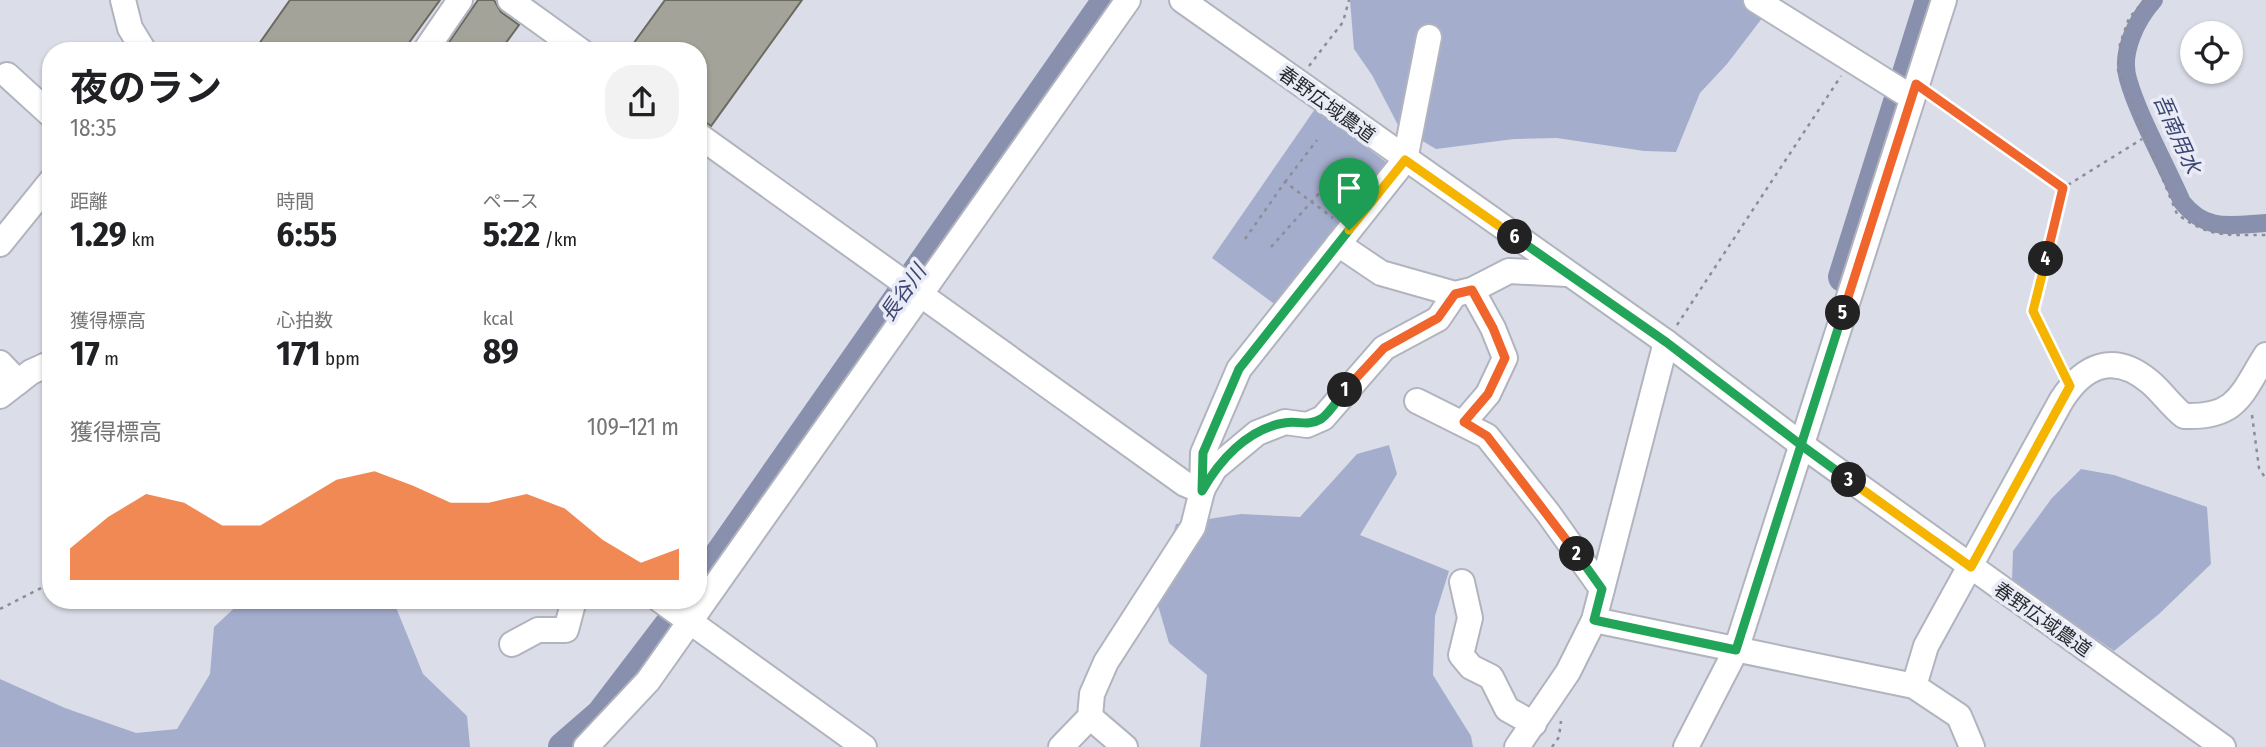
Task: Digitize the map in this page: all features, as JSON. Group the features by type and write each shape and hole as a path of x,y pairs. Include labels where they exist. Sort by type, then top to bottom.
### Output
{"street":[{"path":"123,0 131,28 139,42"},
{"path":"431,42 460,0"},
{"path":"510,0 568,42"},
{"path":"707,570 1128,0"},
{"name":"春野広域農道","path":"1182,0 1666,342 1792,438 2223,747"},
{"path":"1756,0 1852,61 1913,91"},
{"path":"1686,747 1736,650 1792,438 1944,0"},
{"path":"1061,747 1090,717 1092,694 1106,662 1193,527 1202,491 1203,453 1239,369 1405,160 1429,37"},
{"path":"7,75 42,107"},
{"path":"707,141 1185,484 1202,491"},
{"path":"0,244 42,192"},
{"path":"1344,237 1381,273 1463,292 1493,328 1505,358 1488,394 1464,422"},
{"path":"1202,491 1215,468 1257,433 1285,422 1307,425 1323,418 1384,348 1438,318 1463,292 1509,271 1567,274"},
{"path":"1517,747 1568,672 1594,620 1666,342"},
{"path":"1914,686 1926,646 2070,386 2082,373 2098,366 2115,365 2130,369 2150,382 2184,416 2206,417 2227,410 2241,398 2266,355"},
{"path":"0,363 9,389 42,369"},
{"path":"1416,401 1464,422 1487,436 1548,513 1602,589"},
{"path":"1462,582 1471,618 1461,654 1471,667 1491,677 1507,709 1534,724"},
{"path":"512,644 538,630 566,630 572,609"},
{"path":"586,747 648,681 676,612 864,747"},
{"path":"1594,620 1914,686 1959,716 1972,747"},
{"path":"1090,717 1125,747"}],"path":[{"path":"1297,82 1343,22 1349,0"},
{"path":"2145,0 2129,18 2120,44 2118,70 2143,138 2177,214 2198,229 2215,235 2266,235"},
{"path":"1666,342 1852,61"},
{"path":"1913,91 2063,188"},
{"path":"2070,386 2033,311 2063,188 2143,138"},
{"path":"1245,239 1317,140"},
{"path":"1271,247 1347,162"},
{"path":"1285,182 1313,203 1344,237"},
{"path":"2247,388 2259,468 2266,479"},
{"path":"0,609 42,588"}],"shaded area":[{"path":"1350,0 1743,0 1763,17 1727,64 1700,93 1676,152 1644,151 1557,138 1514,139 1436,149 1399,127 1372,75 1354,49"},
{"path":"1315,109 1390,165 1277,306 1212,258"},
{"path":"1389,445 1397,474 1360,535 1449,571 1435,616 1433,675 1471,736 1473,747 1200,747 1207,675 1169,643 1155,595 1176,524 1241,514 1300,517 1357,454"},
{"path":"2081,469 2114,475 2207,507 2211,564 2159,614 2114,651 2012,582 2013,551 2052,498"},
{"path":"233,609 397,609 423,674 467,716 470,747 0,747 0,679 65,708 136,733 177,729 210,674 214,627"}],"building":[{"path":"290,0 440,0 410,42 260,42"},
{"path":"478,0 494,0 501,12 519,25 507,42 449,42"},
{"path":"665,0 802,0 711,126 707,123 707,42 635,42"}],"waterway":[{"name":"長谷川","path":"707,572 1107,0"},
{"path":"1843,277 1930,0"},
{"name":"吾南用水","path":"2154,0 2136,26 2128,47 2126,69 2138,108 2182,202 2200,218 2220,225 2266,223"},
{"name":"長谷川","path":"563,747 601,714 681,609"}],"route":[{"path":"1349,230 1239,369 1203,453 1202,491 1215,468 1234,449 1257,433 1285,422 1307,425 1323,418 1360,372 1384,348 1438,318 1455,294 1472,290 1493,328 1505,358 1488,394 1464,422 1487,436 1516,477 1548,513 1602,589 1594,620 1736,650 1801,445 1971,567 2070,386 2033,311 2063,188 1916,84 1801,445 1666,342 1405,160 1349,230"}]}
